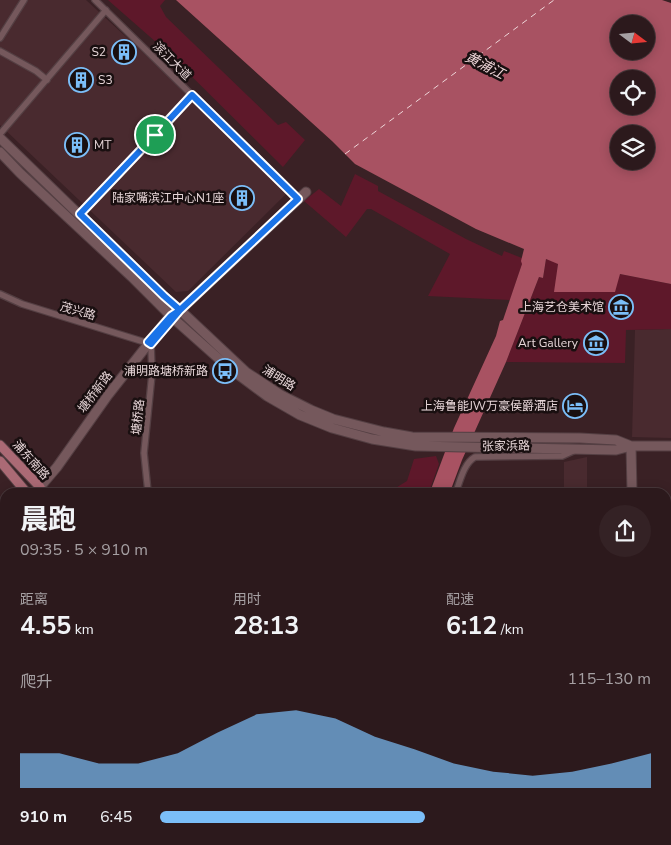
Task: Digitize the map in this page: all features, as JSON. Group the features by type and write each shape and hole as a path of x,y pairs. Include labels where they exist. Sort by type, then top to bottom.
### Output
{"main road":[{"name":"浦明路","path":"0,138 246,372 288,399 310,410 347,424 427,442 489,438 616,440 632,446"},
{"name":"浦明路","path":"0,152 172,317 228,367 267,396 300,415 332,428 372,439 486,448 616,450 632,446 671,446"},
{"name":"塘桥新路","path":"42,488 56,466 172,317 306,192"},
{"name":"浦东南路","path":"0,445 37,488"},
{"path":"632,446 632,488"},
{"name":"浦东南路","path":"0,461 23,488"}],"street":[{"path":"0,38 24,0"},
{"name":"滨江大道","path":"96,0 298,199"},
{"path":"0,134 106,10"},
{"path":"0,51 36,71 47,80"},
{"path":"80,214 192,95"},
{"name":"茂兴路","path":"0,294 22,304 150,343"},
{"name":"塘桥路","path":"148,488 144,453 152,374 150,343"},
{"name":"张家浜路","path":"458,488 467,464 470,459 475,457 562,456 577,449"}],"shaded area":[{"path":"0,0 86,0 291,189 188,291 176,292 0,125"},
{"path":"108,0 165,0 160,6 166,17 278,125 286,122 305,140 283,167 165,50"},
{"path":"355,174 378,186 378,191 466,239 502,256 504,251 522,258 522,264 510,300 428,296 450,254 371,209 367,209 346,237 304,201 319,189 341,206"},
{"path":"546,259 558,263 555,292 620,274 671,284 671,329 626,330 625,363 506,362 539,277 543,278"},
{"path":"671,329 671,438 632,437 635,330"},
{"path":"436,456 439,464 430,488 396,488 407,481 414,459"},
{"path":"587,457 587,488 564,488 564,462"}],"water":[{"name":"黄浦江","path":"176,0 662,0 671,3 671,284 620,274 615,292 554,292 558,264 546,259 543,278 539,277 506,362 452,488 432,488 454,428 496,336 500,321 503,320 522,264 524,249 476,229 355,164"}],"ferry route":[{"path":"345,154 554,0"}],"place":[{"name":"S2","path":"124,52"},
{"name":"S3","path":"81,80"},
{"name":"MT","path":"77,145"},
{"name":"陆家嘴滨江中心N1座","path":"242,198"},
{"name":"上海艺仓美术馆","path":"621,307"},
{"name":"Art Gallery","path":"596,343"},
{"name":"浦明路塘桥新路","path":"225,371"},
{"name":"上海鲁能JW万豪侯爵酒店","path":"575,406"}],"route":[{"path":"155,135 80,214 180,310 151,344 148,342 171,316 180,310 298,199 192,95 155,135"}]}
